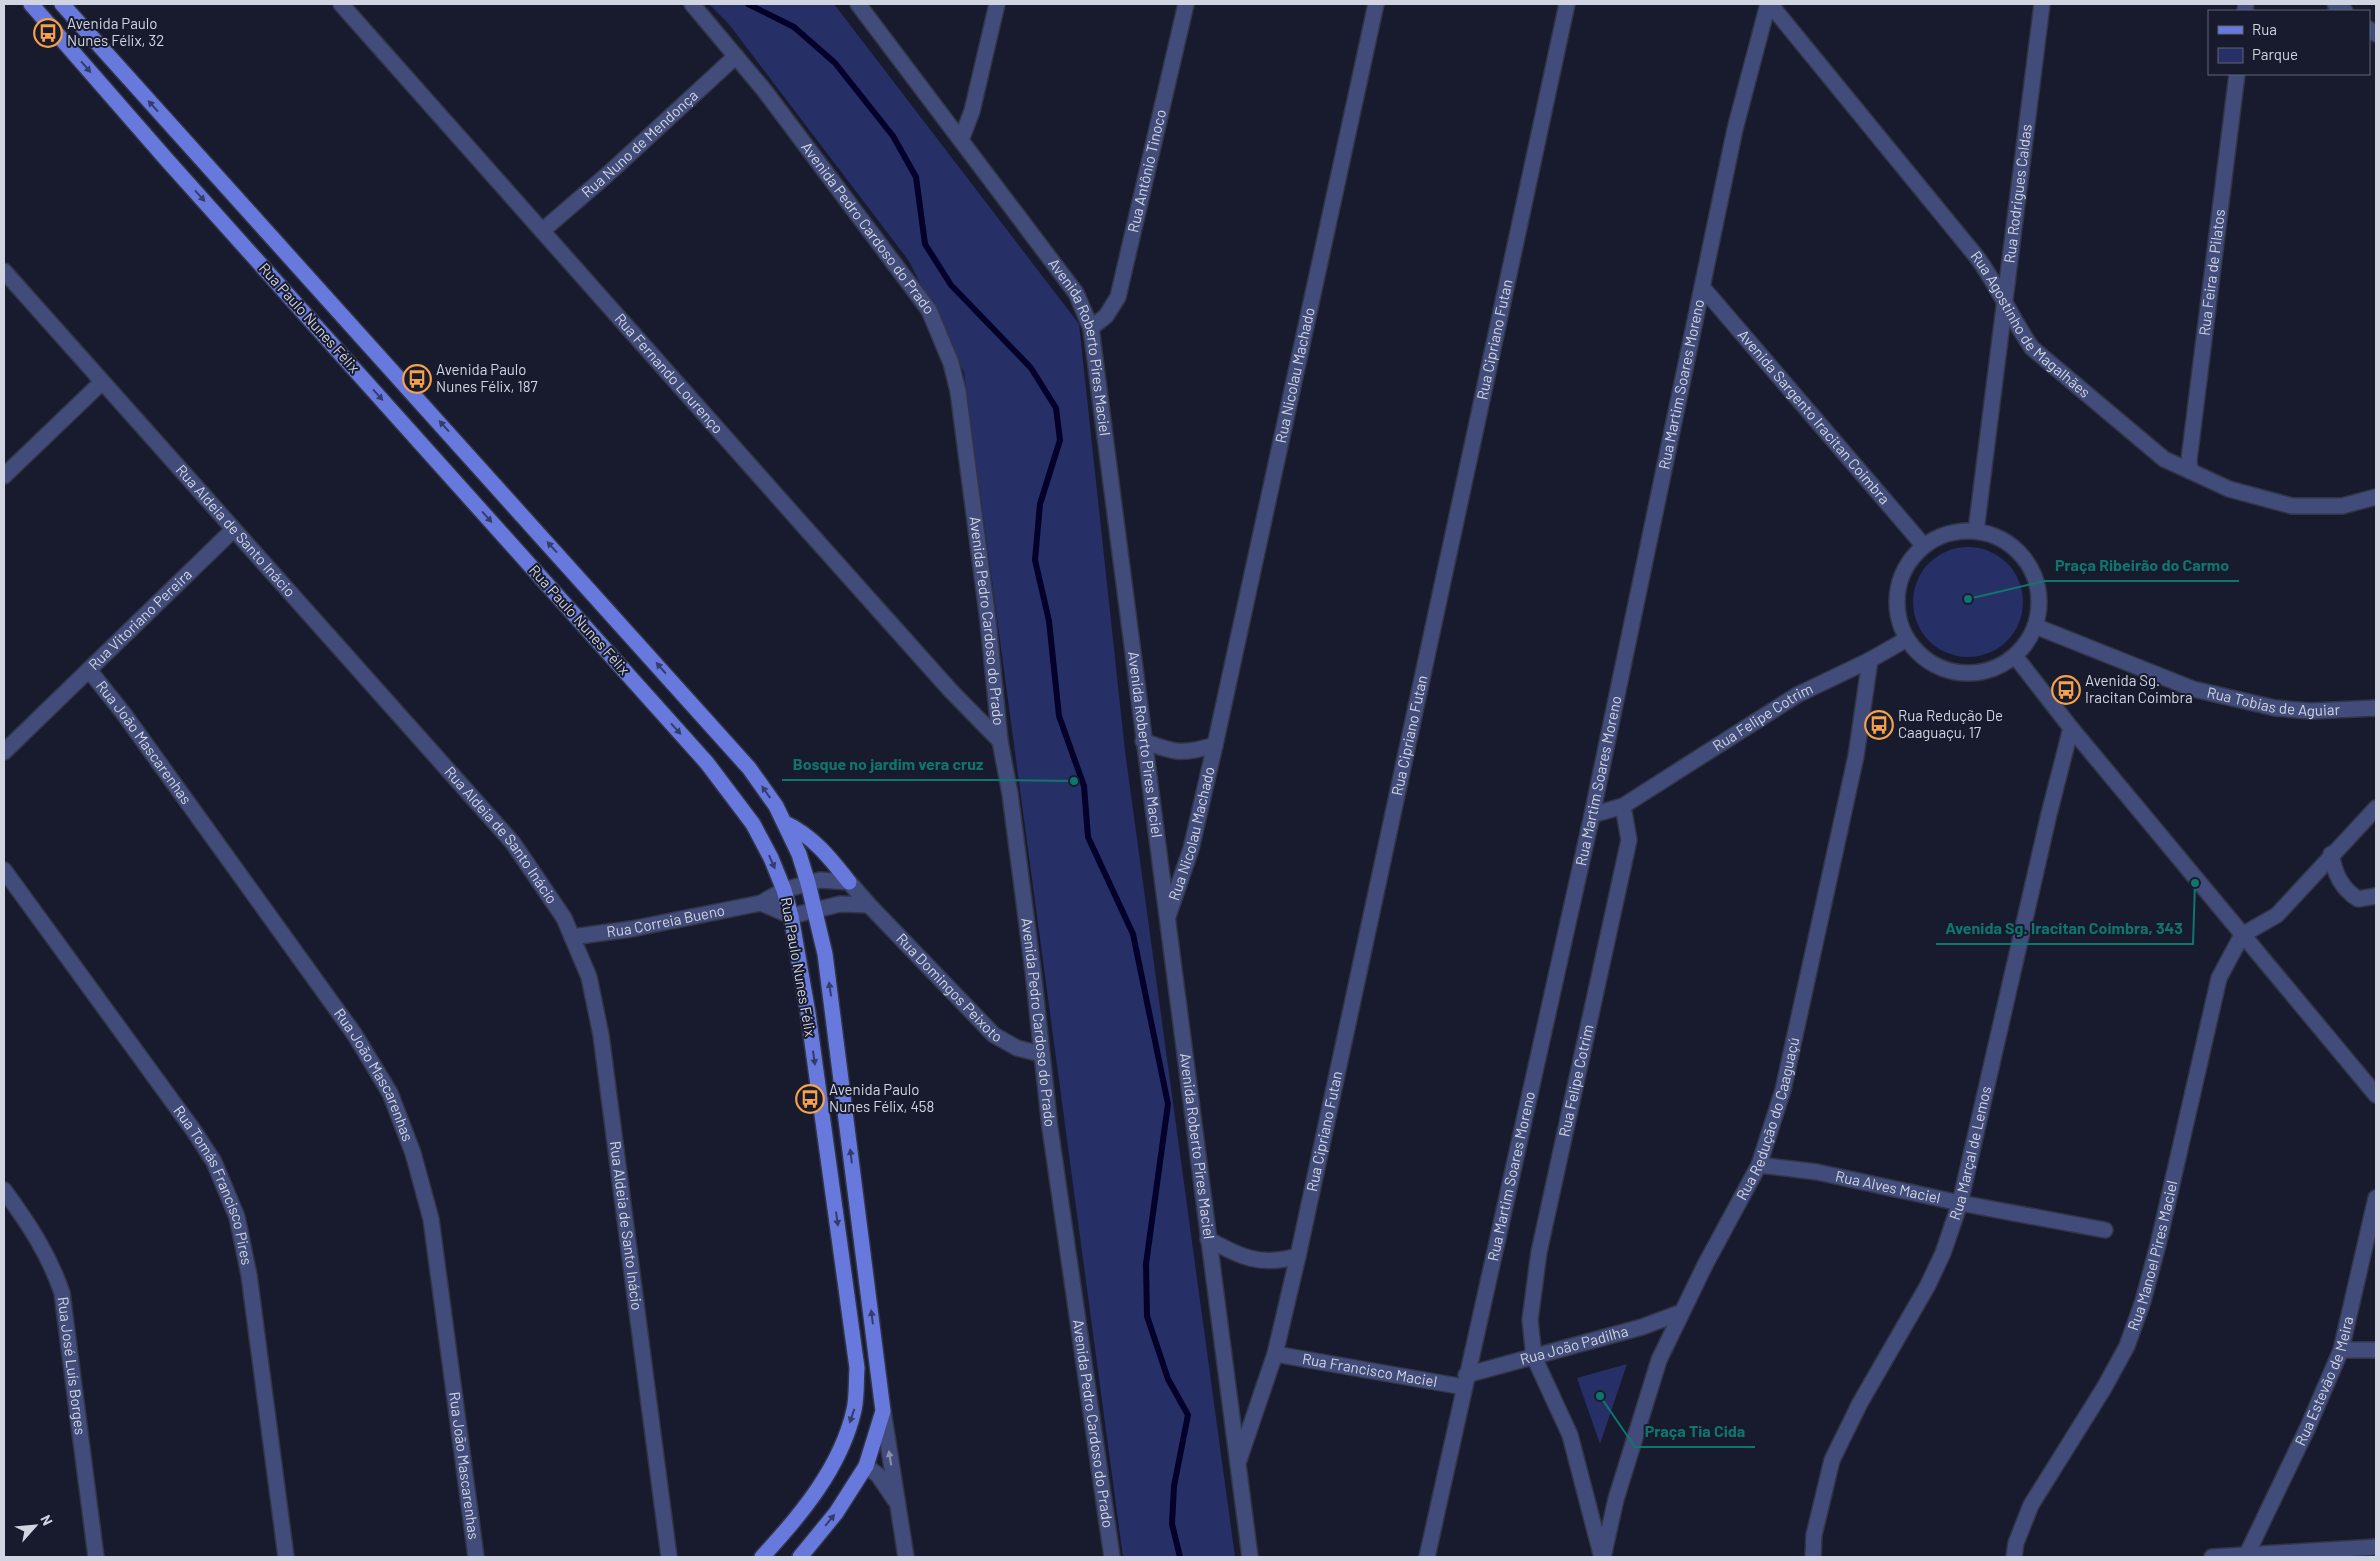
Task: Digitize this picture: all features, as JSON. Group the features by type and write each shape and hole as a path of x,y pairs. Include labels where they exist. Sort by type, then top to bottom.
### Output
{"main road":[{"name":"Rua Paulo Nunes Félix","path":"30,4 167,160 707,763 753,824 771,858 784,890 791,916 810,1022 857,1368 854,1409 833,1466 787,1530 762,1557"},
{"name":"Rua Paulo Nunes Félix","path":"62,4 736,753 776,806 786,823 808,883 826,963 883,1411"},
{"path":"786,823 801,831 828,855 849,882"},
{"path":"800,1557 836,1513 866,1466 883,1411"}],"street":[{"name":"Rua Fernando Lourenço","path":"341,4 951,691 1000,740"},
{"name":"Avenida Pedro Cardoso do Prado","path":"692,4 764,90 929,310 951,363 958,391 976,525 1000,740 1013,813 1033,971 1041,1054 1112,1557"},
{"name":"Avenida Roberto Pires Maciel","path":"858,4 1076,293 1091,328 1250,1557"},
{"path":"961,140 972,111 997,4"},
{"name":"Rua Antônio Tinoco","path":"1091,328 1106,316 1118,297 1186,4"},
{"name":"Rua Nicolau Machado","path":"1167,920 1191,849 1215,745 1376,4"},
{"name":"Rua Cipriano Futan","path":"1238,1463 1275,1354 1298,1256 1567,4"},
{"name":"Rua Martim Soares Moreno","path":"1427,1557 1592,814 1735,129 1769,4"},
{"name":"Rua Agostinho de Magalhães","path":"1769,4 1976,256 1992,278 2016,325 2032,348 2164,459 2229,489 2292,506 2342,506 2376,497"},
{"name":"Rua Rodrigues Caldas","path":"1976,531 2042,4"},
{"name":"Rua Nuno de Mendonça","path":"542,231 608,174 736,56"},
{"name":"Rua Feira de Pilatos","path":"2190,472 2189,460 2237,75"},
{"name":"Rua Aldeia de Santo Inácio","path":"4,271 513,843 564,918 589,977 601,1035 669,1557"},
{"name":"Avenida Sargento Iracitan Coimbra","path":"1703,288 1924,546"},
{"path":"4,476 102,382"},
{"name":"Rua Vitoriano Pereira","path":"4,752 233,530"},
{"path":"1957,531 1976,531 1994,536 2010,545 2023,557 2033,573 2038,590 2039,608 2035,626 2027,642 2015,656 1998,667 1978,673 1957,673 1937,666 1920,655 1907,639 1897,615 1898,589 1907,565 1924,546 1940,536 1957,531"},
{"name":"Rua Tobias de Aguiar","path":"2035,626 2193,689 2275,708 2311,712 2376,708"},
{"name":"Rua Felipe Cotrim","path":"1592,814 1623,806 1797,695 1870,660 1907,639"},
{"path":"2015,656 2071,728 2376,1095"},
{"name":"Rua Redução do Caaguaçú","path":"1602,1557 1616,1499 1659,1360 1705,1265 1760,1165 1783,1090 1856,756 1870,660"},
{"name":"Rua João Mascarenhas","path":"89,670 124,714 355,1035 390,1093 413,1153 431,1219 476,1557"},
{"name":"Rua Marçal de Lemos","path":"1812,1557 1814,1535 1832,1460 1860,1403 1928,1285 1943,1253 1960,1203 2071,728"},
{"name":"Rua Nicolau Machado","path":"1143,741 1179,753 1191,753 1215,745"},
{"name":"Rua Felipe Cotrim","path":"1602,1557 1570,1435 1534,1357 1530,1320 1539,1252 1628,840 1623,806"},
{"path":"2242,935 2277,915 2376,808"},
{"path":"2332,854 2335,872 2342,885 2358,899 2376,896"},
{"name":"Rua Tomás Francisco Pires","path":"4,870 194,1131 214,1162 237,1217 249,1275 286,1557"},
{"path":"784,890 831,879 849,882"},
{"name":"Rua Domingos Peixoto","path":"849,882 994,1035 1017,1048 1041,1054"},
{"name":"Rua Correia Bueno","path":"572,937 631,929 760,903 784,890"},
{"path":"760,903 791,916 846,903 869,905"},
{"name":"Rua Manoel Pires Maciel","path":"2014,1557 2016,1543 2031,1505 2104,1388 2127,1346 2143,1301 2158,1245 2219,978 2242,935"},
{"name":"Rua Alves Maciel","path":"1760,1165 1817,1172 1960,1203 2105,1230"},
{"name":"Rua José Luís Borges","path":"4,1190 33,1230 52,1265 62,1293 96,1557"},
{"name":"Rua Estevão de Meira","path":"2247,1554 2308,1427 2341,1350 2376,1198"},
{"path":"1208,1239 1247,1259 1268,1262 1298,1256"},
{"name":"Rua João Padilha","path":"1465,1381 1534,1357 1642,1327 1682,1312"},
{"path":"2341,1350 2376,1350"},
{"name":"Rua Francisco Maciel","path":"1275,1354 1465,1381"},
{"path":"883,1411 906,1557"},
{"path":"866,1466 878,1475 899,1505"},
{"path":"2212,1557 2376,1547"}],"green space":[{"path":"709,4 834,4 1079,324 1125,751 1235,1557 1123,1557 964,372 909,261 728,23"},
{"path":"1968,547 1989,551 2007,563 2019,581 2023,602 2019,623 2007,641 1989,653 1968,657 1947,653 1929,641 1917,623 1913,602 1917,581 1929,563 1947,551"},
{"path":"1627,1364 1600,1444 1577,1378"}],"waterway":[{"path":"748,4 794,27 835,63 893,136 916,177 925,244 951,285 1031,368 1056,408 1060,440 1040,504 1035,560 1049,621 1059,716 1084,786 1088,837 1133,934 1168,1104 1146,1264 1147,1316 1168,1379 1188,1415 1174,1486 1172,1524 1180,1557"}],"place":[{"name":"Avenida Paulo Nunes Félix, 32","path":"48,33"},
{"name":"Avenida Paulo Nunes Félix, 187","path":"417,379"},
{"name":"Praça Ribeirão do Carmo","path":"1968,599"},
{"name":"Avenida Sg. Iracitan Coimbra","path":"2066,690"},
{"name":"Rua Redução De Caaguaçu, 17","path":"1879,725"},
{"name":"Bosque no jardim vera cruz","path":"1074,781"},
{"name":"Avenida Sg. Iracitan Coimbra, 343","path":"2195,883"},
{"name":"Avenida Paulo Nunes Félix, 458","path":"810,1099"},
{"name":"Praça Tia Cida","path":"1600,1396"}]}
